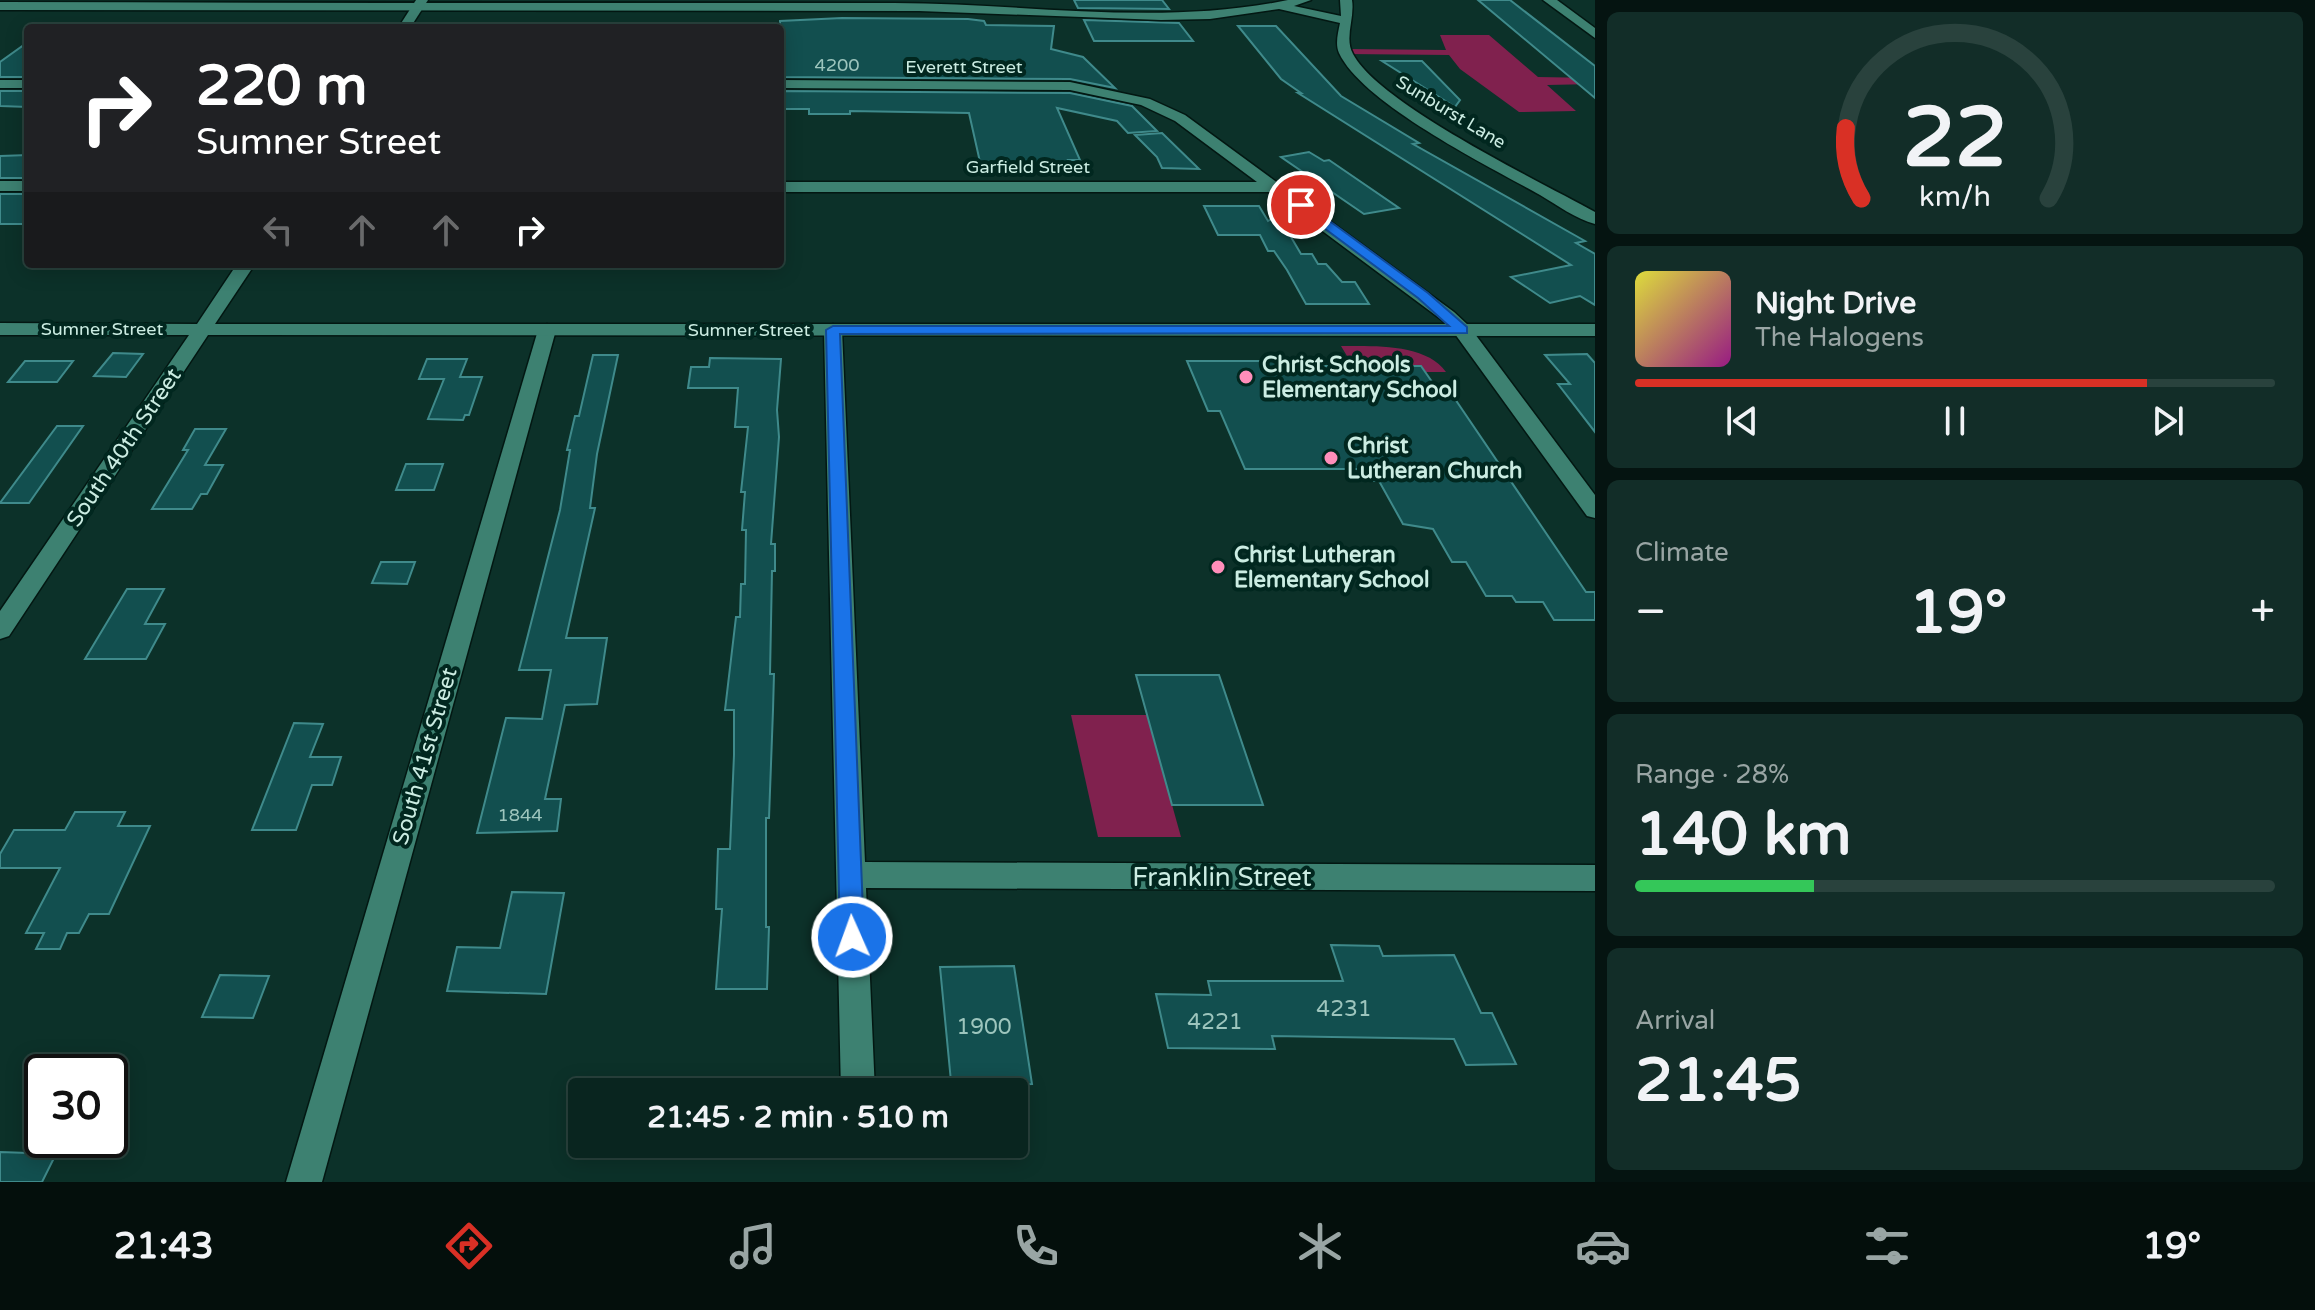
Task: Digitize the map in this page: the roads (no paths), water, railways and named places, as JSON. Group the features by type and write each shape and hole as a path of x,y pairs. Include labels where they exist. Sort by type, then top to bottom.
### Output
{"street":[{"path":"0,6 23,3 420,3 968,7 1148,17 1212,14 1305,0"},
{"name":"Sunburst Lane","path":"1346,0 1347,21 1343,34 1347,56 1365,80 1380,93 1591,214"},
{"path":"1549,0 1594,33"},
{"path":"0,20 23,3"},
{"path":"407,24 420,3"},
{"path":"1278,6 1347,21"},
{"path":"0,84 24,84"},
{"name":"Everett Street","path":"784,84 1046,85 1094,89 1145,102 1180,118 1423,295 1462,330 1595,511"},
{"path":"0,186 24,186"},
{"name":"Garfield Street","path":"784,187 1276,187"},
{"name":"South 40th Street","path":"0,630 243,268"},
{"name":"Sumner Street","path":"0,329 1595,330"},
{"name":"South 41st Street","path":"304,1182 547,330"},
{"path":"833,330 857,1078"},
{"name":"Franklin Street","path":"850,875 1595,878"}],"place":[{"name":"Christ Schools Elementary School","path":"1246,377"},
{"name":"Christ Lutheran Church","path":"1331,458"},
{"name":"Christ Lutheran Elementary School","path":"1218,567"}]}
